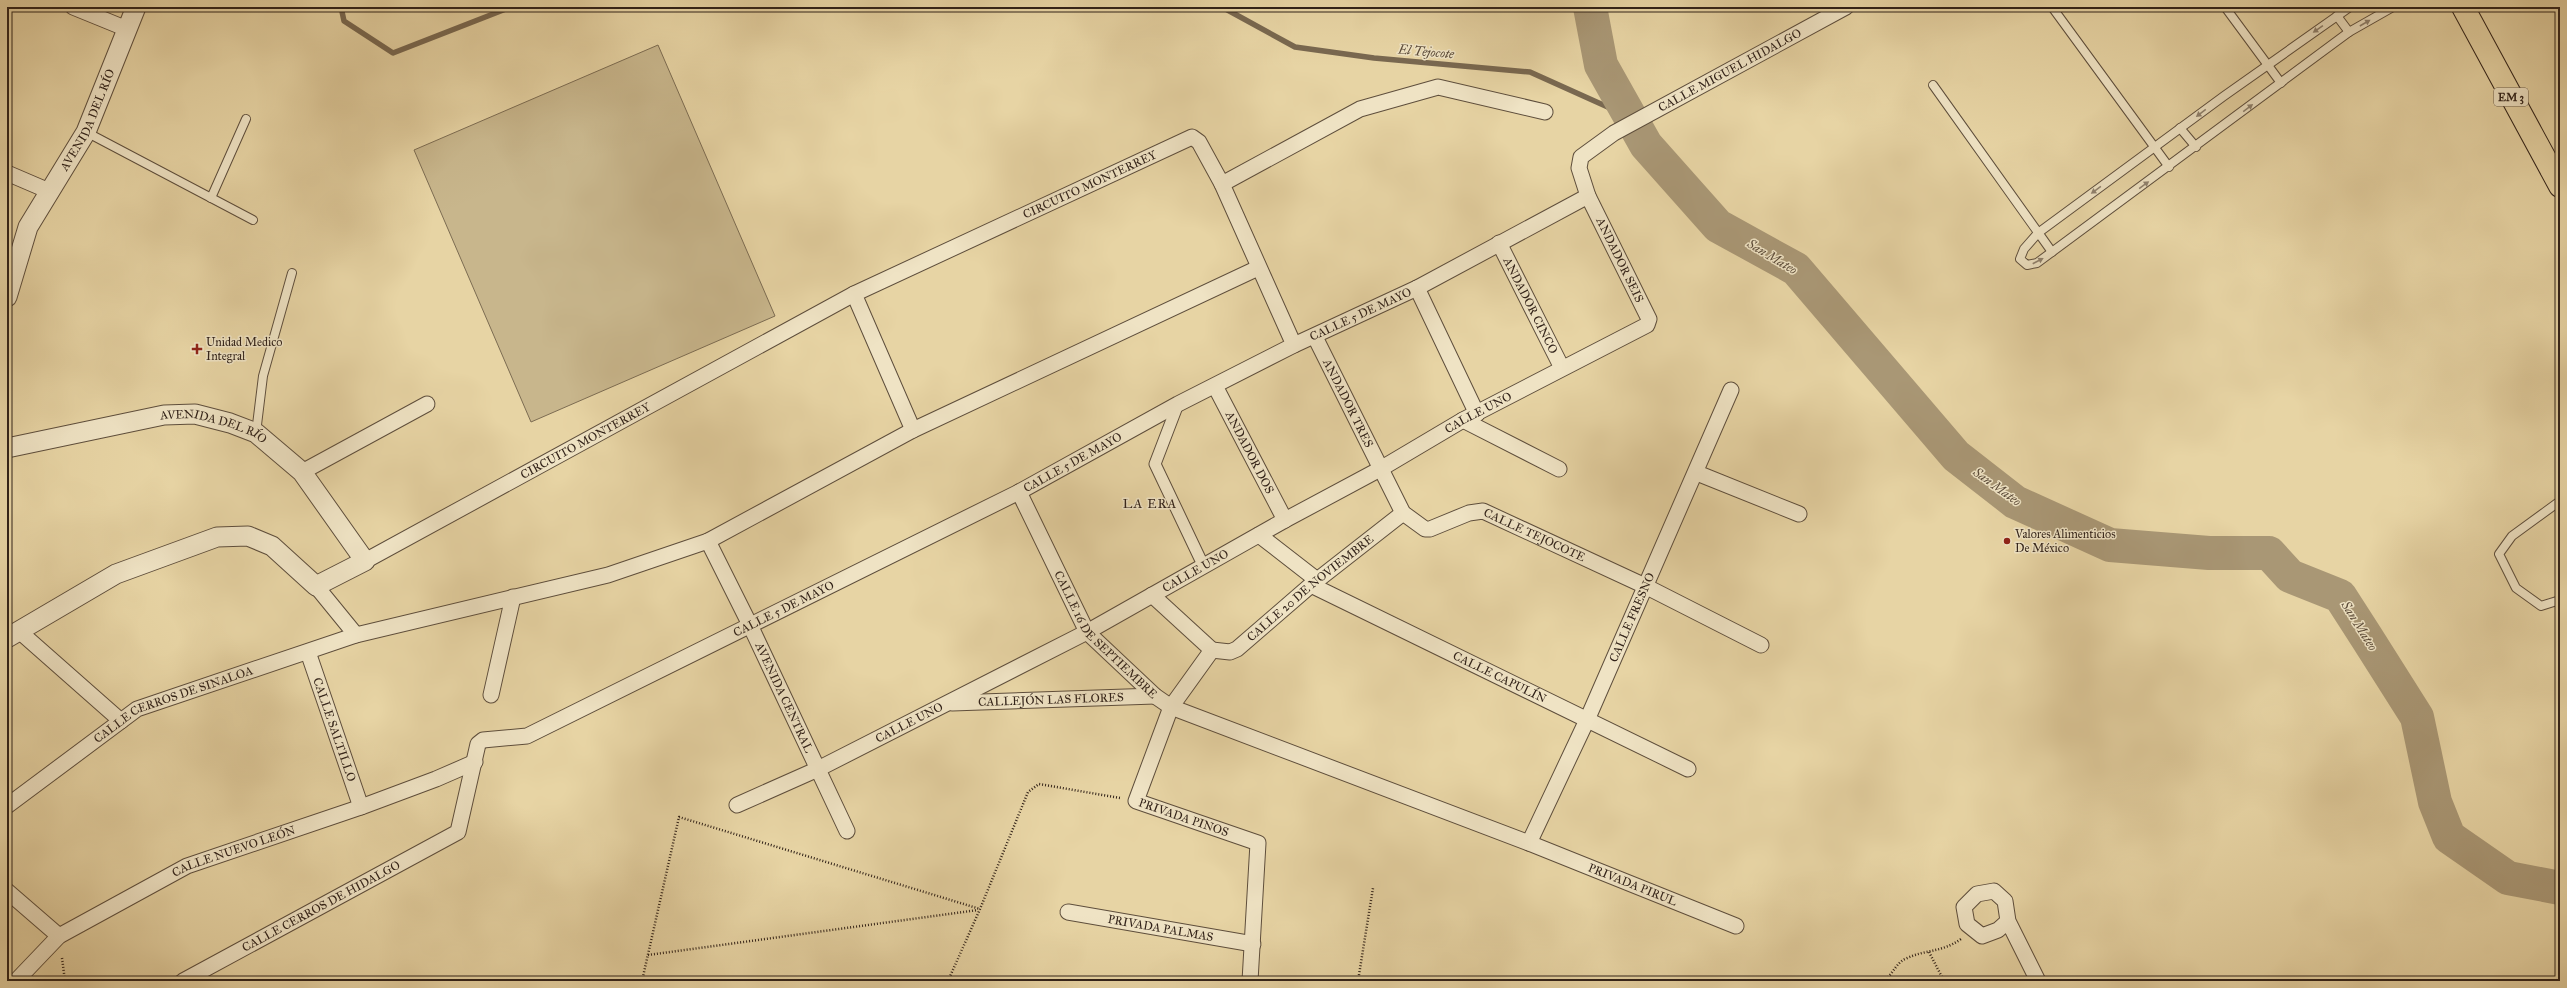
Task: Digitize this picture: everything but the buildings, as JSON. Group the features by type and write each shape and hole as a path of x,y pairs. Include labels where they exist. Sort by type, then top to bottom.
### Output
{"main road":[{"name":"EM 3","path":"2463,7 2560,186"}],"street":[{"path":"73,7 128,28"},
{"name":"AVENIDA DEL RÍO","path":"7,297 28,227 86,132 136,7"},
{"name":"CALLE MIGUEL HIDALGO","path":"1588,196 1579,168 1581,157 1614,133 1846,7"},
{"path":"1222,184 1360,109 1438,87 1545,112"},
{"name":"CIRCUITO MONTERREY","path":"316,586 365,561 854,294 1192,138 1199,142 1222,184 1258,268 1294,345"},
{"path":"7,173 49,191"},
{"name":"CALLE 5 DE MAYO","path":"475,762 478,744 483,740 494,738 510,739 527,736 1019,492 1178,404 1294,345 1315,337 1417,288 1588,196"},
{"name":"ANDADOR SEIS","path":"1588,196 1649,319 1648,324"},
{"name":"ANDADOR CINCO","path":"1499,243 1562,368"},
{"path":"121,721 13,635 116,574 217,538 248,536 272,546 316,586 356,635 608,575 708,541 913,430 1258,268"},
{"path":"1417,288 1470,417 1559,469"},
{"path":"854,294 913,430"},
{"name":"CALLE UNO","path":"737,805 818,768 1087,632 1204,567 1284,520 1382,468 1470,417 1648,324"},
{"name":"ANDADOR TRES","path":"1315,337 1382,468"},
{"name":"ANDADOR DOS","path":"1215,386 1284,520"},
{"name":"CALLE FRESNO","path":"1529,843 1587,720 1731,390"},
{"path":"302,472 427,404"},
{"path":"1178,404 1155,464 1204,567"},
{"name":"AVENIDA DEL RÍO","path":"7,448 164,415 195,414 230,423 256,433 302,472 365,561"},
{"name":"CALLE TEJOCOTE","path":"1382,468 1403,513 1425,529 1430,529 1469,513 1483,511 1645,586 1761,645"},
{"path":"1696,473 1799,514"},
{"name":"CALLE 16 DE SEPTIEMBRE","path":"1019,492 1087,632 1155,696 1171,707 1212,650"},
{"name":"CALLE 20 DE NOVIEMBRE","path":"1212,650 1230,652 1237,649 1314,583 1403,513"},
{"name":"CALLE CAPULÍN","path":"1259,535 1314,583 1688,769"},
{"name":"AVENIDA CENTRAL","path":"708,541 750,625 847,831"},
{"path":"1152,595 1212,650"},
{"path":"491,695 513,597"},
{"name":"CALLE CERROS DE SINALOA","path":"7,806 137,709 356,635"},
{"name":"CALLE SALTILLO","path":"308,652 361,807"},
{"name":"CALLEJÓN LAS FLORES","path":"946,703 1155,696"},
{"path":"1171,707 1529,843"},
{"name":"PRIVADA PINOS","path":"1171,707 1136,801 1258,844 1253,944"},
{"name":"CALLE NUEVO LEÓN","path":"16,981 59,936 187,866 436,780 475,762"},
{"name":"CALLE CERROS DE HIDALGO","path":"183,981 458,832 475,762"},
{"name":"PRIVADA PIRUL","path":"1529,843 1736,926"},
{"path":"7,891 59,936"},
{"path":"2008,921 1998,930 1982,936 1967,924 1964,907 1977,894 1994,891 2005,901 2008,921 2038,981"},
{"name":"PRIVADA PALMAS","path":"1068,912 1253,944"},
{"path":"1250,981 1253,944"}],"lane":[{"path":"2052,7 2169,166"},
{"path":"2225,7 2281,83"},
{"path":"2350,7 2180,128 2038,233 2024,249 2020,259 2027,265 2037,263 2196,147 2349,32 2393,7"},
{"path":"2337,16 2349,32"},
{"path":"1933,85 2052,252"},
{"path":"211,198 246,120"},
{"path":"2180,128 2196,147"},
{"path":"86,132 253,220"},
{"path":"256,433 263,376 292,273"},
{"path":"2560,501 2512,536 2499,554 2516,588 2541,606 2560,600"}],"path":[{"path":"948,981 980,910 1028,792 1039,784 1136,801"},
{"path":"642,981 679,817 980,910"},
{"path":"1358,981 1373,888"},
{"path":"648,955 980,910"},
{"path":"1883,981 1889,978 1904,960 1929,952 1947,949 1975,930"},
{"path":"1929,952 1944,981"}],"shaded area":[{"path":"658,45 775,316 531,422 414,150"}],"waterway":[{"name":"El Tejocote","path":"341,7 344,21 393,53 511,7"},
{"name":"El Tejocote","path":"1222,7 1295,47 1374,58 1530,72 1630,117"},
{"name":"San Mateo","path":"1590,7 1601,65 1646,145 1718,226 1796,269 1956,456 2015,502 2110,545 2209,553 2269,553 2290,576 2340,596 2417,717 2435,802 2449,837 2508,878 2560,888"}],"place":[{"name":"Unidad Medico Integral","path":"197,349"},
{"name":"Valores Alimenticios De México","path":"2007,541"}],"district":[{"name":"LA ERA","path":"1150,504"}]}
